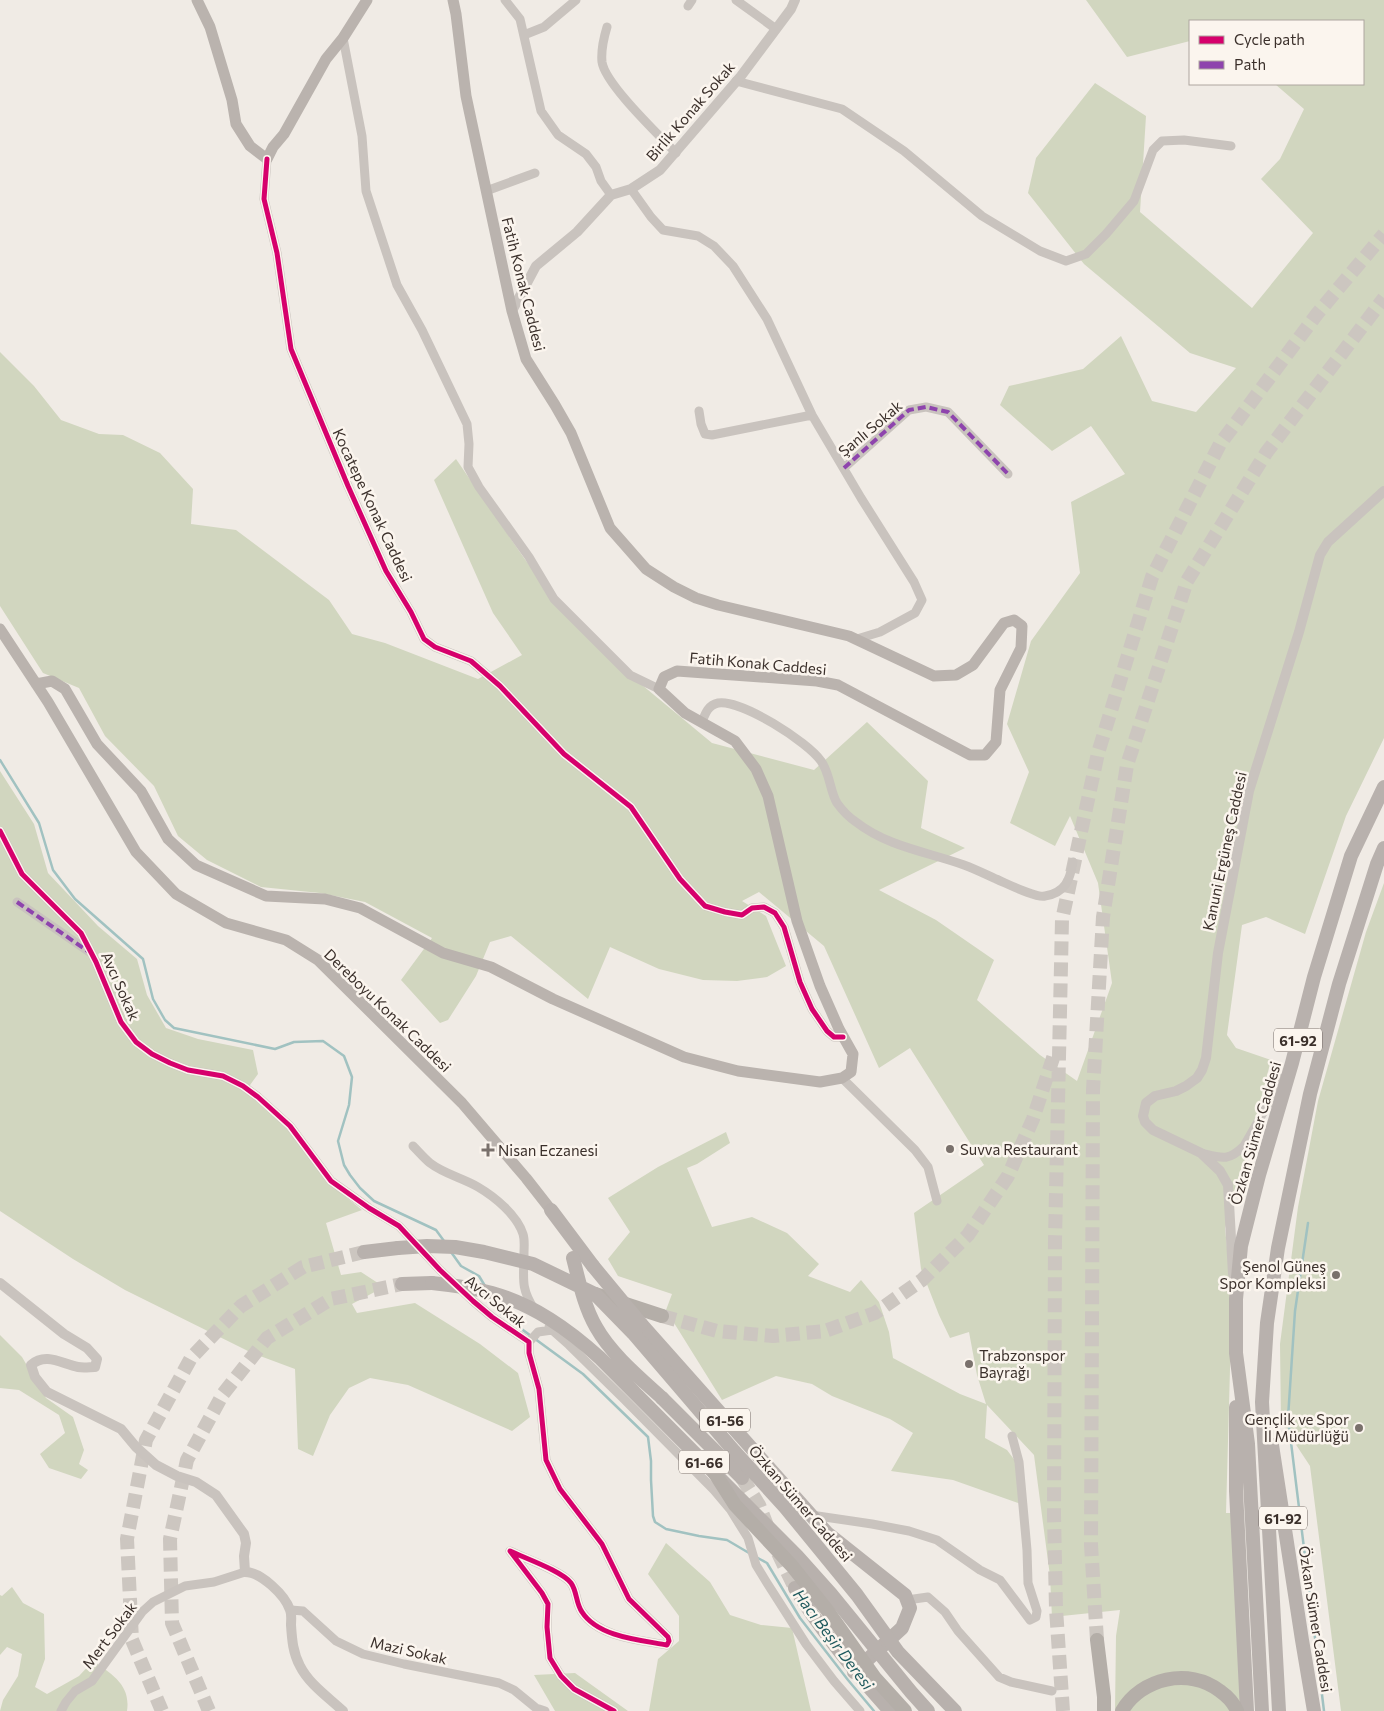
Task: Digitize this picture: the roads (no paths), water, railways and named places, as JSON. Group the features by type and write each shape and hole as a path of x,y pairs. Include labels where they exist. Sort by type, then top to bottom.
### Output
{"highway":[{"path":"595,1294 662,1316"},
{"path":"714,1472 735,1505 792,1566 827,1610 876,1678 905,1711"},
{"path":"1097,1640 1104,1711"},
{"path":"1122,1711 1127,1702 1148,1686 1165,1679 1180,1678 1198,1679 1213,1686 1226,1695 1237,1711"}],"main road":[{"path":"197,0 210,27 232,100 236,124 250,146 267,159"},
{"name":"Kocatepe Konak Caddesi","path":"267,159 273,147 284,134 326,59 343,38 367,0"},
{"name":"Fatih Konak Caddesi","path":"452,0 456,14 466,96 512,310 526,359 571,434 610,528 646,568 674,587 696,598 857,639 934,676 956,675 974,666 1004,623 1014,620 1022,626 1021,648 1000,690 996,742 985,755 970,755 838,685 817,681 678,671 664,677 659,689"},
{"name":"Dereboyu Konak Caddesi","path":"0,629 36,684 136,852 169,887 176,894 226,923 286,940 318,960 462,1103 551,1210"},
{"path":"36,684 52,681 65,689 97,744 141,791 168,839 196,866 266,896 325,899 360,908 443,953 491,967 553,999 684,1057 747,1073 820,1082 842,1078 850,1072 853,1054 843,1037 820,986 797,921 768,796 756,769 736,741 684,713 659,689"},
{"name":"Özkan Sümer Caddesi","path":"1247,1711 1236,1491 1236,1299 1240,1246 1292,1063 1314,977 1351,856 1384,787"},
{"name":"Özkan Sümer Caddesi","path":"1279,1711 1262,1402 1267,1323 1278,1248 1310,1094 1339,984 1377,864 1384,848"},
{"name":"61-56","path":"551,1210 573,1258 584,1297 597,1329 630,1368 742,1478"},
{"name":"61-56","path":"551,1210 593,1266 641,1324 810,1515 827,1533 905,1595 907,1600"},
{"name":"Özkan Sümer Caddesi","path":"364,1252 427,1246 455,1247 484,1252 533,1264 595,1294 633,1333 734,1451 785,1507 857,1595 898,1652 955,1711"},
{"name":"61-66","path":"402,1284 432,1283 493,1293 518,1302 546,1316 576,1336 797,1556 928,1711"},
{"name":"Özkan Sümer Caddesi","path":"1267,1323 1272,1441 1314,1711"},
{"name":"Özkan Sümer Caddesi","path":"1236,1353 1248,1444 1262,1711"},
{"path":"794,1588 854,1672 890,1711"},
{"path":"854,1672 902,1628 910,1608 907,1600"}],"street":[{"path":"505,0 520,19 536,96 541,111 558,135 586,154 596,167 601,181 611,195 577,232 536,266 512,310"},
{"path":"524,35 544,27 576,0"},
{"path":"736,0 776,30"},
{"name":"Birlik Konak Sokak","path":"611,195 631,189 660,170 736,81 776,30 795,0"},
{"path":"607,27 602,61 605,72 622,95 676,153"},
{"path":"343,38 362,136 366,192 397,285 422,330 467,424 469,444 468,467 479,487 529,557 554,599 630,675 659,689"},
{"path":"736,81 842,109 904,151 982,216 1040,251 1066,262 1086,254 1134,201 1153,150 1162,141 1184,140 1231,146"},
{"name":"Kocatepe Konak Caddesi","path":"267,159 264,200 277,253 291,349 386,571 411,612 424,639 435,647 471,661 500,686 564,754 631,807 680,879 705,906 725,912 742,914 752,908 764,907 776,914 784,927 800,982 812,1009 834,1037 843,1037"},
{"path":"486,192 535,173"},
{"path":"631,189 663,230 698,236 714,246 733,266 767,319 812,414 914,582 922,600 915,613 880,632 857,639"},
{"name":"Şanlı Sokak","path":"844,468 909,410 926,407 948,412 1008,474"},
{"path":"699,411 701,424 706,434 712,435 812,414"},
{"name":"Kanuni Ergüneş Caddesi","path":"1236,1299 1228,1185 1220,1171 1201,1153 1153,1130 1145,1122 1143,1116 1144,1108 1146,1103 1155,1096 1186,1086 1197,1078 1202,1070 1206,1058 1218,953 1249,791 1299,632 1320,554 1328,542 1384,491"},
{"path":"702,722 706,711 717,703 730,703 747,709 802,742 822,761 837,803 856,822 885,840 913,851 964,865 1043,897 1064,889 1070,878 1073,862"},
{"name":"Avcı Sokak","path":"0,831 22,874 81,933 93,954 121,1022 136,1042 152,1054 170,1063 188,1070 223,1076 258,1096 290,1126 331,1181 369,1208 399,1226 440,1270 473,1301 492,1317 529,1342 529,1353 539,1389 546,1460 560,1489 602,1544 629,1599 668,1637 669,1642 667,1645 634,1639 602,1630 588,1620 581,1611 572,1584 562,1575 510,1551 538,1587 548,1604 547,1627 550,1658 561,1676 574,1689 614,1711"},
{"name":"Avcı Sokak","path":"17,902 93,954"},
{"path":"1201,1153 1221,1158 1235,1155 1244,1146 1292,1063"},
{"path":"842,1078 915,1150 928,1167 937,1201"},
{"path":"413,1146 430,1163 458,1179 478,1187 500,1203 514,1219 523,1234 523,1281 526,1296 552,1330 570,1345 714,1490 740,1524 753,1549 756,1564 806,1644 860,1711"},
{"path":"0,1284 64,1334 87,1348 97,1359 95,1368 79,1367 56,1359 37,1360 31,1365 35,1377 47,1392 121,1429 156,1465 177,1476 196,1482 216,1495 244,1534 246,1543 244,1556 245,1572 251,1572 271,1585 291,1610 293,1651 305,1676 343,1711"},
{"path":"529,1342 538,1332 552,1330"},
{"path":"810,1515 909,1531 937,1540 980,1570 1000,1580 1030,1620 1036,1617 1037,1611 1028,1583 1019,1462 1012,1436"},
{"name":"Mert Sokak","path":"61,1711 75,1691 92,1681 142,1612 153,1602 185,1586 214,1582 245,1572"},
{"path":"907,1600 928,1597 945,1612 958,1631 999,1677 1010,1682 1052,1691"},
{"name":"Mazi Sokak","path":"291,1610 303,1611 336,1641 363,1654 498,1683 514,1690 527,1707"},
{"path":"527,1707 545,1711"}],"waterway":[{"name":"Hacı Beşir Deresi","path":"0,760 39,823 53,870 75,899 143,959 153,999 165,1020 174,1028 275,1049 294,1042 323,1041 344,1056 352,1077 349,1105 338,1141 344,1165 360,1188 374,1201 436,1230 444,1241"},
{"path":"1308,1223 1295,1311 1288,1418 1324,1711"},
{"name":"Hacı Beşir Deresi","path":"451,1252 461,1266 479,1276 485,1286"},
{"name":"Hacı Beşir Deresi","path":"493,1300 501,1314 583,1374 648,1437 653,1516 655,1522 666,1529 727,1540 749,1553"},
{"name":"Hacı Beşir Deresi","path":"756,1557 767,1563 800,1618 874,1711"}],"tunnel":[{"path":"1063,1711 1056,1609 1054,1515 1055,1239 1062,920 1098,753 1152,577 1220,444 1317,314 1384,234"},
{"path":"1097,1640 1091,1545 1093,1090 1103,917 1127,765 1187,581 1266,453 1384,298"},
{"path":"662,1316 717,1331 773,1336 825,1331 875,1313 922,1280 968,1235 1008,1176 1033,1119 1054,1055"},
{"path":"162,1711 132,1640 127,1539 146,1440 191,1358 241,1306 303,1267 364,1252"},
{"path":"209,1711 172,1623 170,1539 187,1460 223,1394 267,1338 331,1299 402,1284"},
{"path":"742,1478 759,1505 768,1528"},
{"path":"778,1553 795,1588"}],"place":[{"name":"Suvva Restaurant","path":"950,1149"},
{"name":"Nisan Eczanesi","path":"488,1150"},
{"name":"Şenol Güneş Spor Kompleksi","path":"1336,1275"},
{"name":"Trabzonspor Bayrağı","path":"969,1364"},
{"name":"Gençlik ve Spor İl Müdürlüğü","path":"1359,1428"}]}
